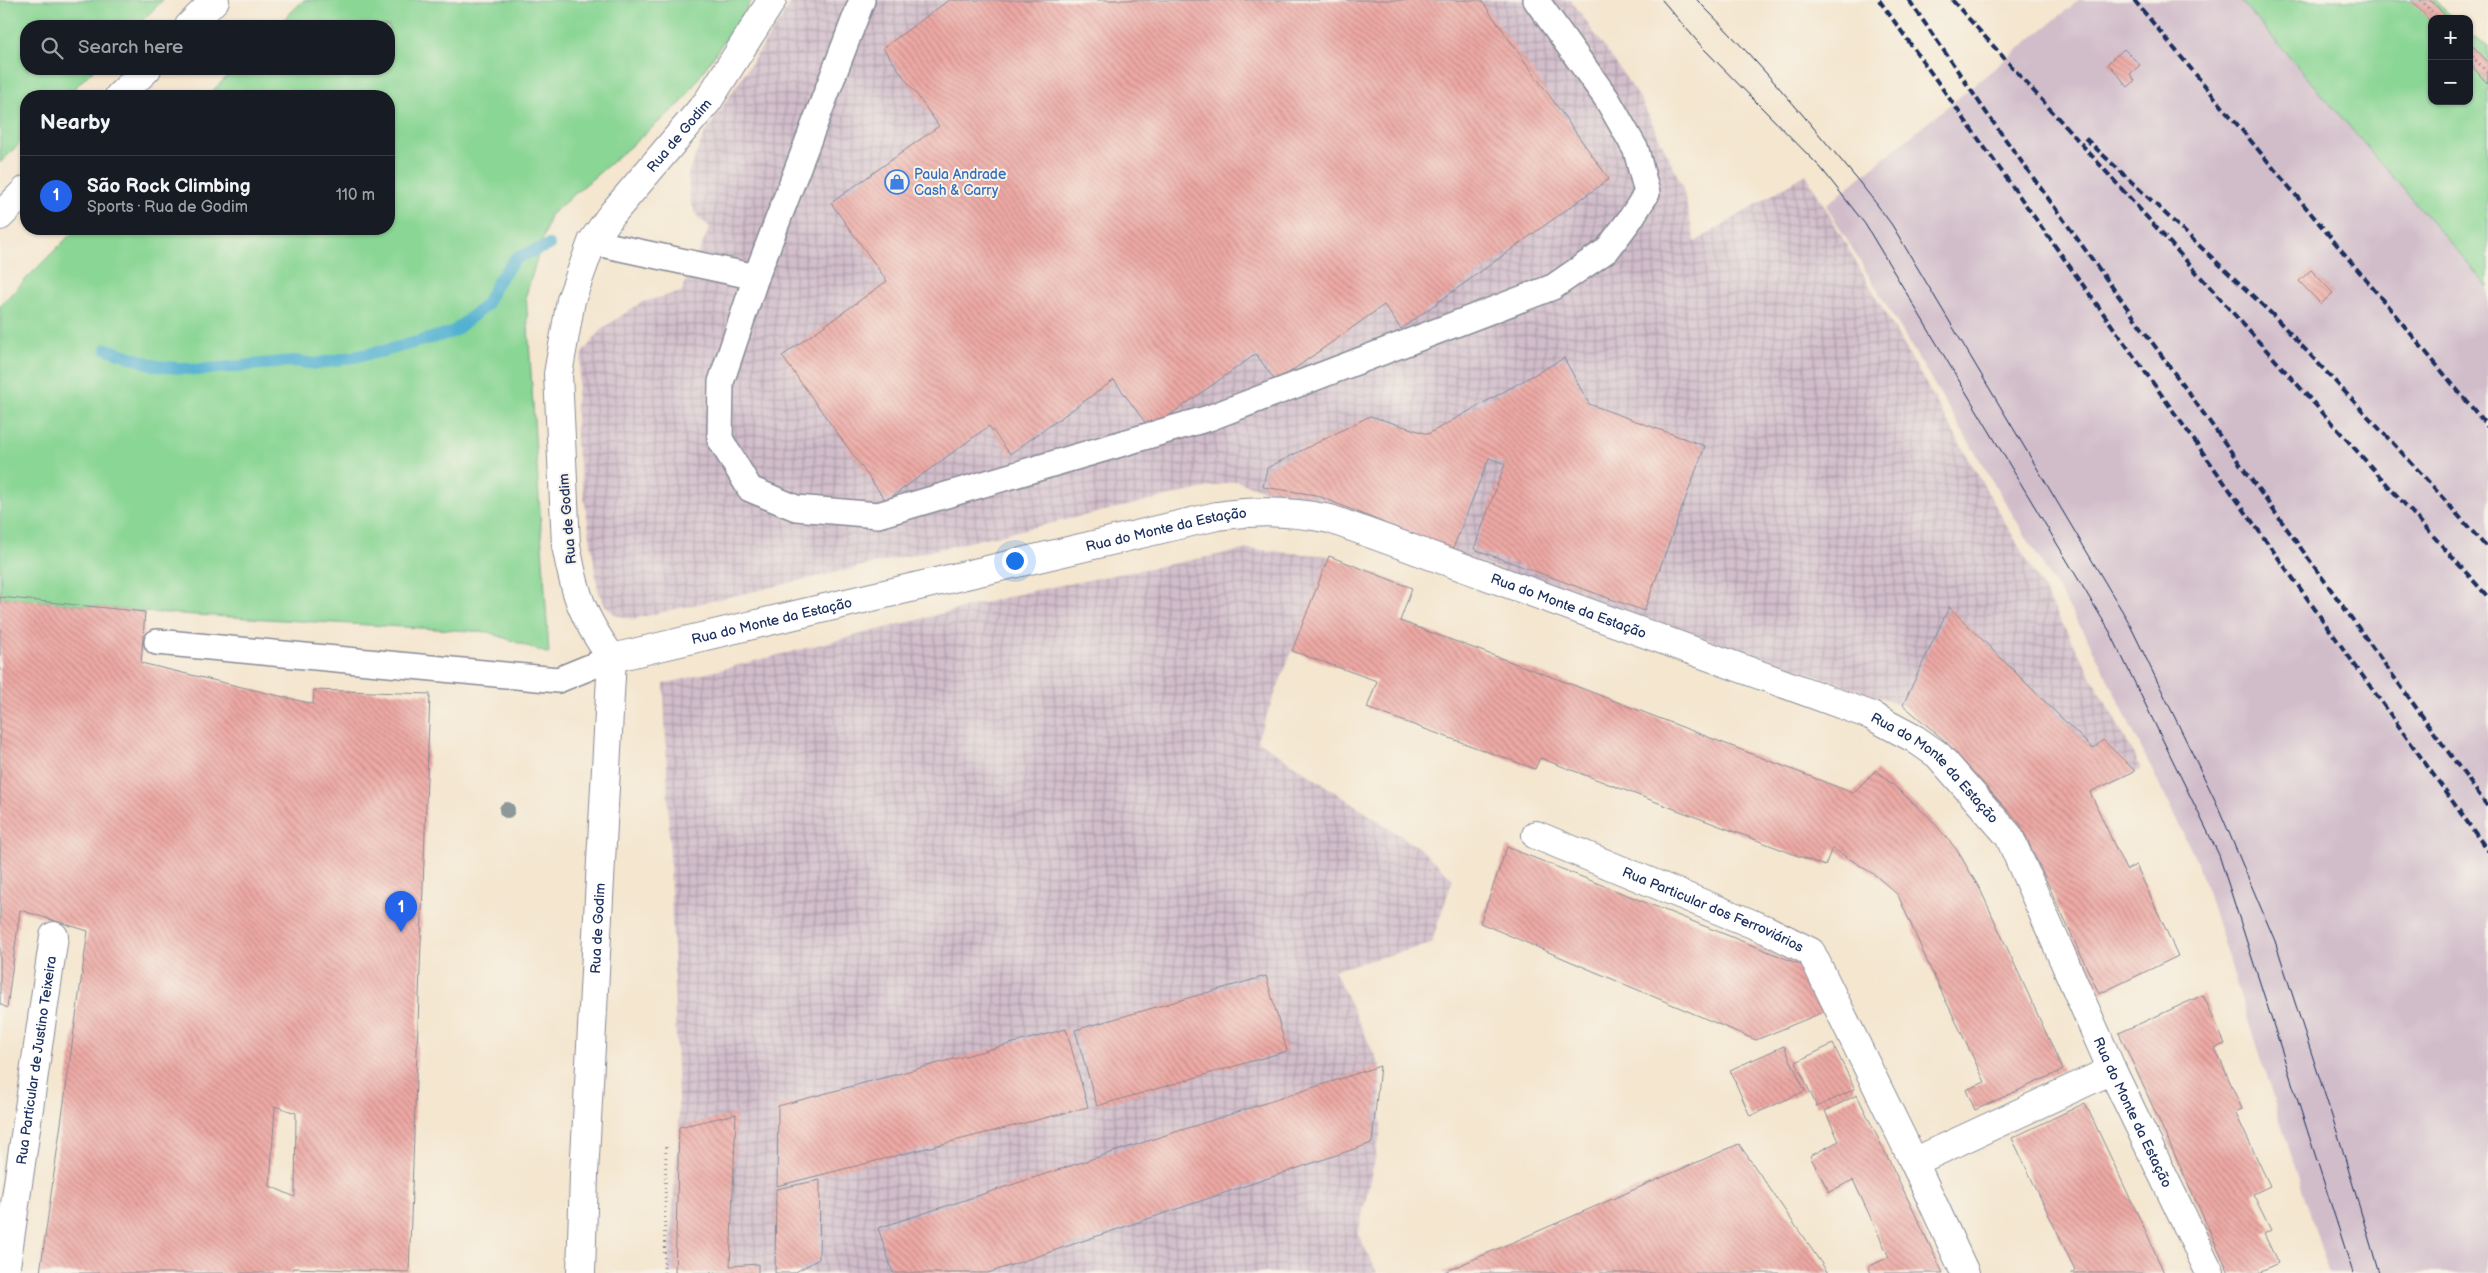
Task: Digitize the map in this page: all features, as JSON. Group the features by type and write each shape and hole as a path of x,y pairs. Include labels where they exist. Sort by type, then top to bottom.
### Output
{"street":[{"path":"195,20 215,0"},
{"name":"Rua de Godim","path":"581,1273 584,1175 612,658 593,632 579,602 566,536 558,374 571,300 592,242 612,214 708,101 772,0"},
{"path":"125,90 141,75"},
{"path":"0,216 20,196"},
{"name":"Rua do Monte da Estação","path":"612,658 1217,516 1252,511 1306,514 1330,519 1870,715 1914,739 1938,755 2009,836 2112,1070 2210,1273"},
{"name":"Rua Particular dos Ferroviários","path":"1536,835 1767,930 1811,952 1966,1273"},
{"name":"Rua Particular de Justino Teixeira","path":"5,1273 54,936"},
{"path":"1914,1162 2112,1070"}],"lane":[{"path":"862,0 756,277 721,382 720,439 750,489 796,508 878,515 1209,418 1552,287 1607,250 1647,193 1636,150 1607,99 1536,0"},
{"path":"592,242 756,277"},
{"path":"157,642 558,680 612,658"}],"path":[{"path":"2421,0 2434,15"},
{"path":"2473,57 2488,73"},
{"path":"664,1273 666,1147"}],"shaded area":[{"path":"793,0 1571,0 1640,98 1682,185 1695,242 1806,174 2050,601 2142,769 2020,824 1945,740 1903,705 1236,481 632,619 615,615 604,604 598,590 576,443 576,402 582,353 603,328 642,302 681,292 710,227 698,217 690,201 688,174 704,135"},
{"path":"2079,0 2240,0 2488,287 2488,1273 2329,1273 2198,864 2090,643 1826,205"},
{"path":"1248,549 1329,556 1257,740 1422,850 1453,879 1431,944 1334,970 1380,1066 1381,1131 1358,1234 1377,1273 668,1273 679,1127 664,684 1031,591"}],"green space":[{"path":"0,0 163,0 143,20 20,20 20,75 88,75 73,90 20,90 20,143 0,163"},
{"path":"304,0 752,0 682,102 550,215 526,295 549,654 488,632 145,612 0,597 0,305 70,235 395,235 395,90 213,90 229,75 395,75 395,20 283,20"},
{"path":"2240,0 2436,0 2449,15 2428,15 2428,105 2473,105 2473,36 2488,46 2488,287"}],"building":[{"path":"949,0 1481,0 1609,179 1401,329 1384,305 1276,382 1256,354 1150,429 1114,380 1010,454 989,426 886,501 782,356 887,281 831,203 939,126 883,48"},
{"path":"2411,0 2431,0 2444,15 2428,15 2428,19"},
{"path":"2473,46 2488,62 2488,84 2473,67"},
{"path":"2124,49 2140,65 2130,74 2135,81 2128,87 2108,63"},
{"path":"2311,270 2333,293 2321,304 2299,281"},
{"path":"1564,358 1589,404 1705,446 1644,611 1474,549 1505,464 1489,458 1452,551 1316,495 1263,487 1267,468 1370,416 1428,434"},
{"path":"1329,556 1412,588 1400,621 1568,683 1853,793 1876,770 1928,816 1957,850 1981,891 2063,1070 1975,1110 1966,1090 1985,1082 1931,970 1898,895 1875,875 1832,848 1825,866 1540,758 1535,769 1367,708 1377,681 1292,651"},
{"path":"0,597 145,612 141,663 313,704 314,690 430,694 409,1272 293,1268 292,1273 40,1273 88,931 20,910 7,1008 0,1004","holes":["275,1106 296,1113 295,1197 270,1186"]},
{"path":"1949,607 2093,749 2103,740 2135,771 2090,792 2126,870 2136,865 2178,956 2099,994 2020,824 1944,740 1903,705"},
{"path":"1507,847 1809,968 1826,1011 1756,1040 1480,923"},
{"path":"1266,976 1287,1051 1097,1106 1075,1030"},
{"path":"2203,995 2225,1044 2215,1048 2242,1109 2235,1112 2270,1186 2253,1194 2271,1230 2264,1234 2278,1263 2261,1271 2262,1273 2229,1273 2119,1033"},
{"path":"1066,1029 1088,1107 777,1186 778,1106"},
{"path":"1833,1044 1855,1089 1817,1107 1796,1062"},
{"path":"1784,1046 1805,1091 1750,1116 1730,1070"},
{"path":"1380,1066 1372,1143 988,1273 893,1273 878,1228"},
{"path":"1857,1095 1943,1273 1871,1273 1868,1267 1889,1257 1853,1180 1829,1192 1810,1156 1839,1141 1825,1111"},
{"path":"2085,1103 2164,1273 2071,1273 2075,1270 2012,1138"},
{"path":"736,1114 730,1266 758,1264 758,1273 675,1273 679,1127"},
{"path":"1739,1144 1828,1273 1442,1273"},
{"path":"820,1180 819,1259 794,1273 775,1273 776,1189"}],"waterway":[{"path":"107,349 157,366 198,370 293,361 316,364 384,351 453,332 486,305 498,281 516,258 549,245"}],"tram line":[{"path":"1662,0 1703,48 1821,168 1865,224 2110,632 2219,855 2353,1273"},
{"path":"1697,0 1793,103 1859,181 1892,225 2127,619 2216,802 2275,941 2340,1141 2379,1273"}],"railway":[{"path":"1879,0 2488,851"},
{"path":"1909,0 1990,118 2488,807"},
{"path":"1952,0 2488,597"},
{"path":"2134,0 2488,427"},
{"path":"2085,138 2273,315 2417,469 2488,549"}],"place":[{"name":"Paula Andrade Cash & Carry","path":"897,182"},
{"name":"São Rock Climbing","path":"401,932"}]}
